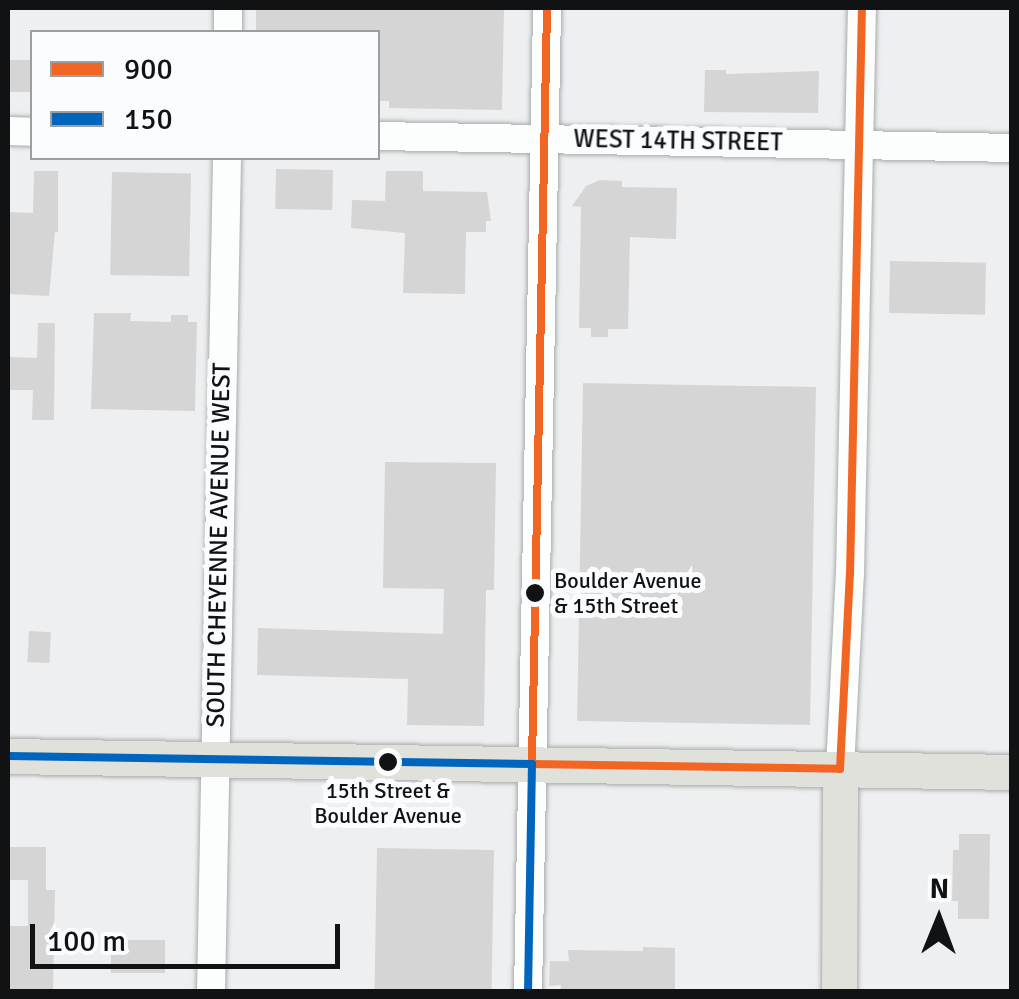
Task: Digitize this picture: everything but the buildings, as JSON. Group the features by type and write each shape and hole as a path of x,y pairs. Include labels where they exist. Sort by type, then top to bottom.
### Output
{"main road":[{"path":"8,756 1012,772"},
{"path":"838,992 840,768"}],"street":[{"path":"528,992 547,8"},
{"path":"840,768 850,574 862,8"},
{"name":"WEST 14TH STREET","path":"380,136 1012,148"},
{"name":"SOUTH CHEYENNE AVENUE WEST","path":"210,992 226,160"}],"transit line":[{"name":"900","path":"547,8 532,764 840,769 850,574 862,8"},
{"name":"150","path":"8,756 532,764"},
{"name":"150","path":"528,992 532,764"}],"place":[{"name":"Boulder Avenue & 15th Street","path":"535,593"},
{"name":"15th Street & Boulder Avenue","path":"388,762"}]}
